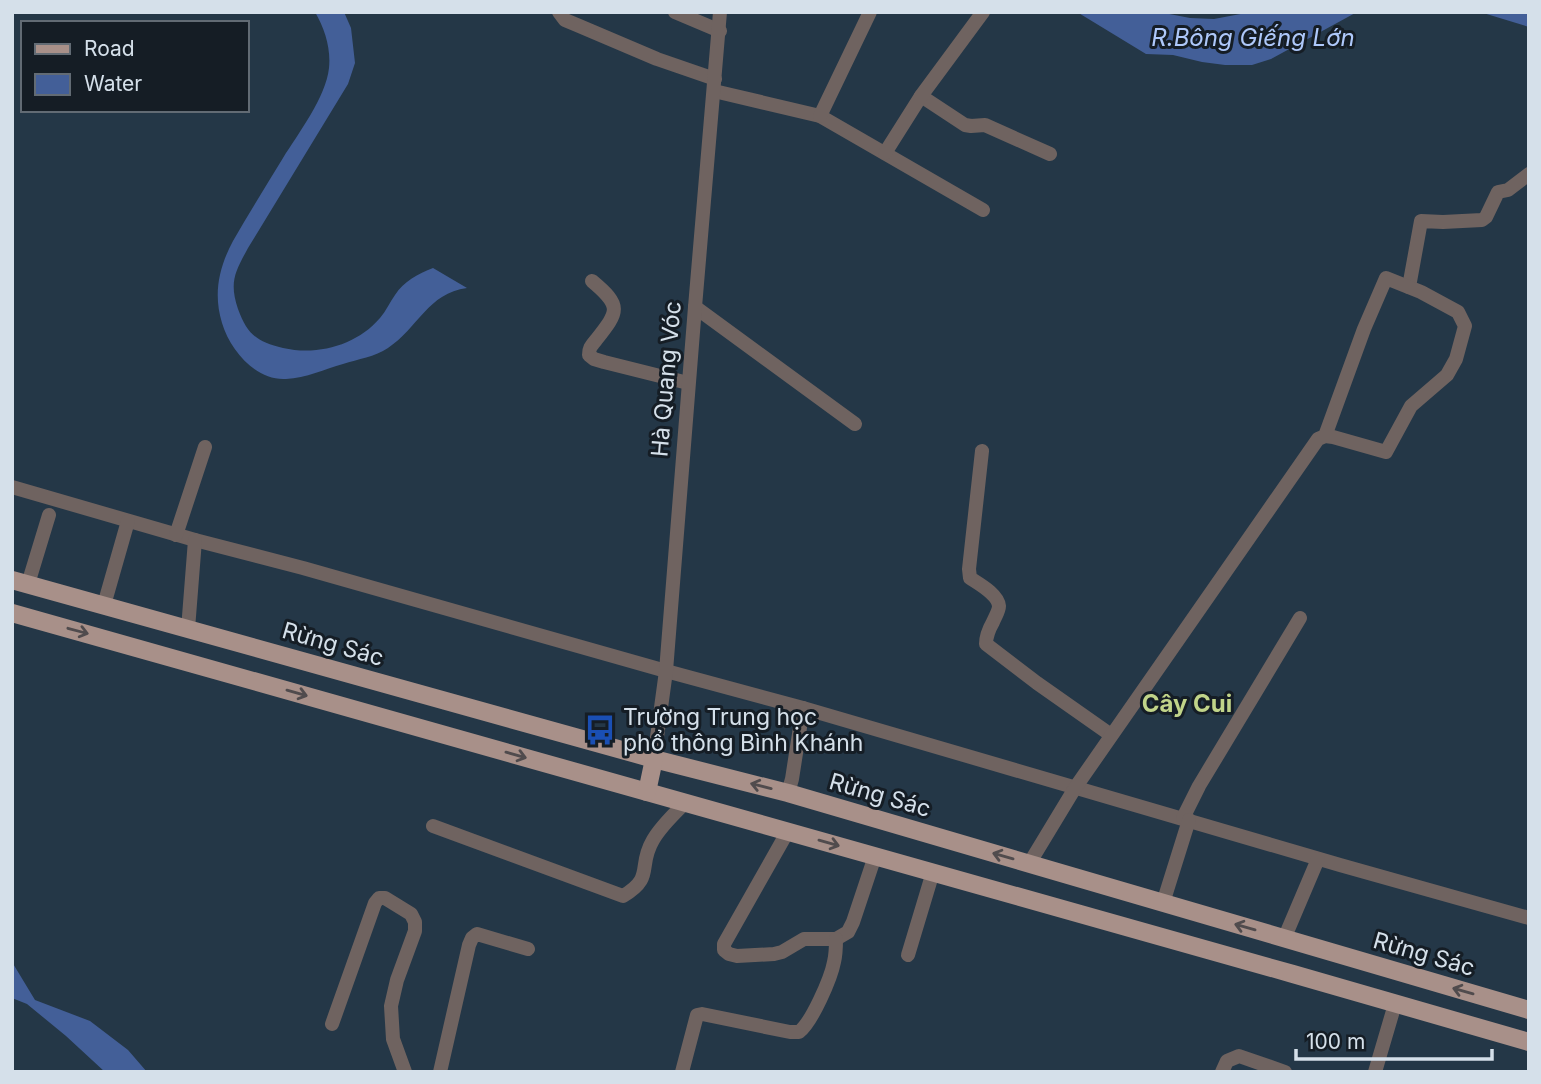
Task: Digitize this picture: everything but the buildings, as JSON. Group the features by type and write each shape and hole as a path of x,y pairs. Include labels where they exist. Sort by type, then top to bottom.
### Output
{"main road":[{"name":"Rừng Sác","path":"20,582 655,754 790,786 1287,932 1529,1010"},
{"path":"12,613 1529,1042"},
{"path":"647,792 655,754"}],"street":[{"path":"559,12 565,20 715,85 820,116 983,210"},
{"path":"675,12 720,32"},
{"name":"Hà Quang Vóc","path":"655,754 666,671 720,12"},
{"path":"820,116 870,12"},
{"path":"885,153 921,96 982,12"},
{"path":"921,96 965,125 985,125 1050,154"},
{"path":"1409,287 1421,221 1482,220 1499,192 1508,190 1529,174"},
{"path":"1034,857 1065,803 1111,735 1318,439 1325,436 1386,452 1410,406 1447,375 1456,359 1465,326 1458,312 1421,292 1386,278 1364,329 1325,436"},
{"path":"592,281 614,303 615,310 610,323 589,349 589,355 604,362 688,383"},
{"path":"695,307 855,424"},
{"path":"176,535 205,447"},
{"path":"982,452 969,569 971,578 996,597 999,603 1000,608 988,631 986,643 1111,735"},
{"path":"12,487 126,528 176,535 303,568 1186,819 1315,865 1529,918"},
{"path":"20,582 34,562 49,515"},
{"path":"104,605 126,528"},
{"path":"188,629 195,540"},
{"path":"1165,896 1184,836 1186,819 1199,786 1300,618"},
{"path":"790,786 803,708"},
{"path":"433,826 623,896 639,885 651,842 685,803"},
{"path":"788,831 724,944 724,950 729,954 774,954 804,939 836,939 848,932 875,856"},
{"path":"1287,932 1315,865"},
{"path":"908,955 933,872"},
{"path":"332,1024 375,904 379,898 385,898 411,914 415,922 415,931 397,980 391,1006 393,1039 405,1072"},
{"path":"440,1072 468,945 472,938 477,934 528,948"},
{"path":"682,1072 697,1015 790,1032 799,1032 804,1028 831,973 836,939"},
{"path":"1375,1072 1395,1004"},
{"path":"1222,1072 1227,1060 1239,1056 1285,1072"}],"water":[{"path":"315,12 344,12 351,28 355,63 348,84 248,248 237,271 234,291 245,325 254,336 274,346 296,350 323,349 348,341 371,327 403,286 427,270 433,268 467,288 442,297 398,340 378,354 301,377 275,378 264,375 246,362 231,343 219,312 219,281 233,241 323,91 329,68 329,54 324,32"},
{"name":"R.Bông Giếng Lớn","path":"1077,12 1159,12 1214,19 1251,12 1357,12 1271,59 1252,65 1225,65 1173,55 1146,54"},
{"path":"1480,12 1529,12 1529,27"},
{"path":"12,962 35,1000 90,1021 128,1050 147,1072 105,1072 27,1004 12,998"}],"place":[{"name":"Trường Trung học phổ thông Bình Khánh","path":"600,730"}],"district":[{"name":"Cây Cui","path":"1187,704"}]}
